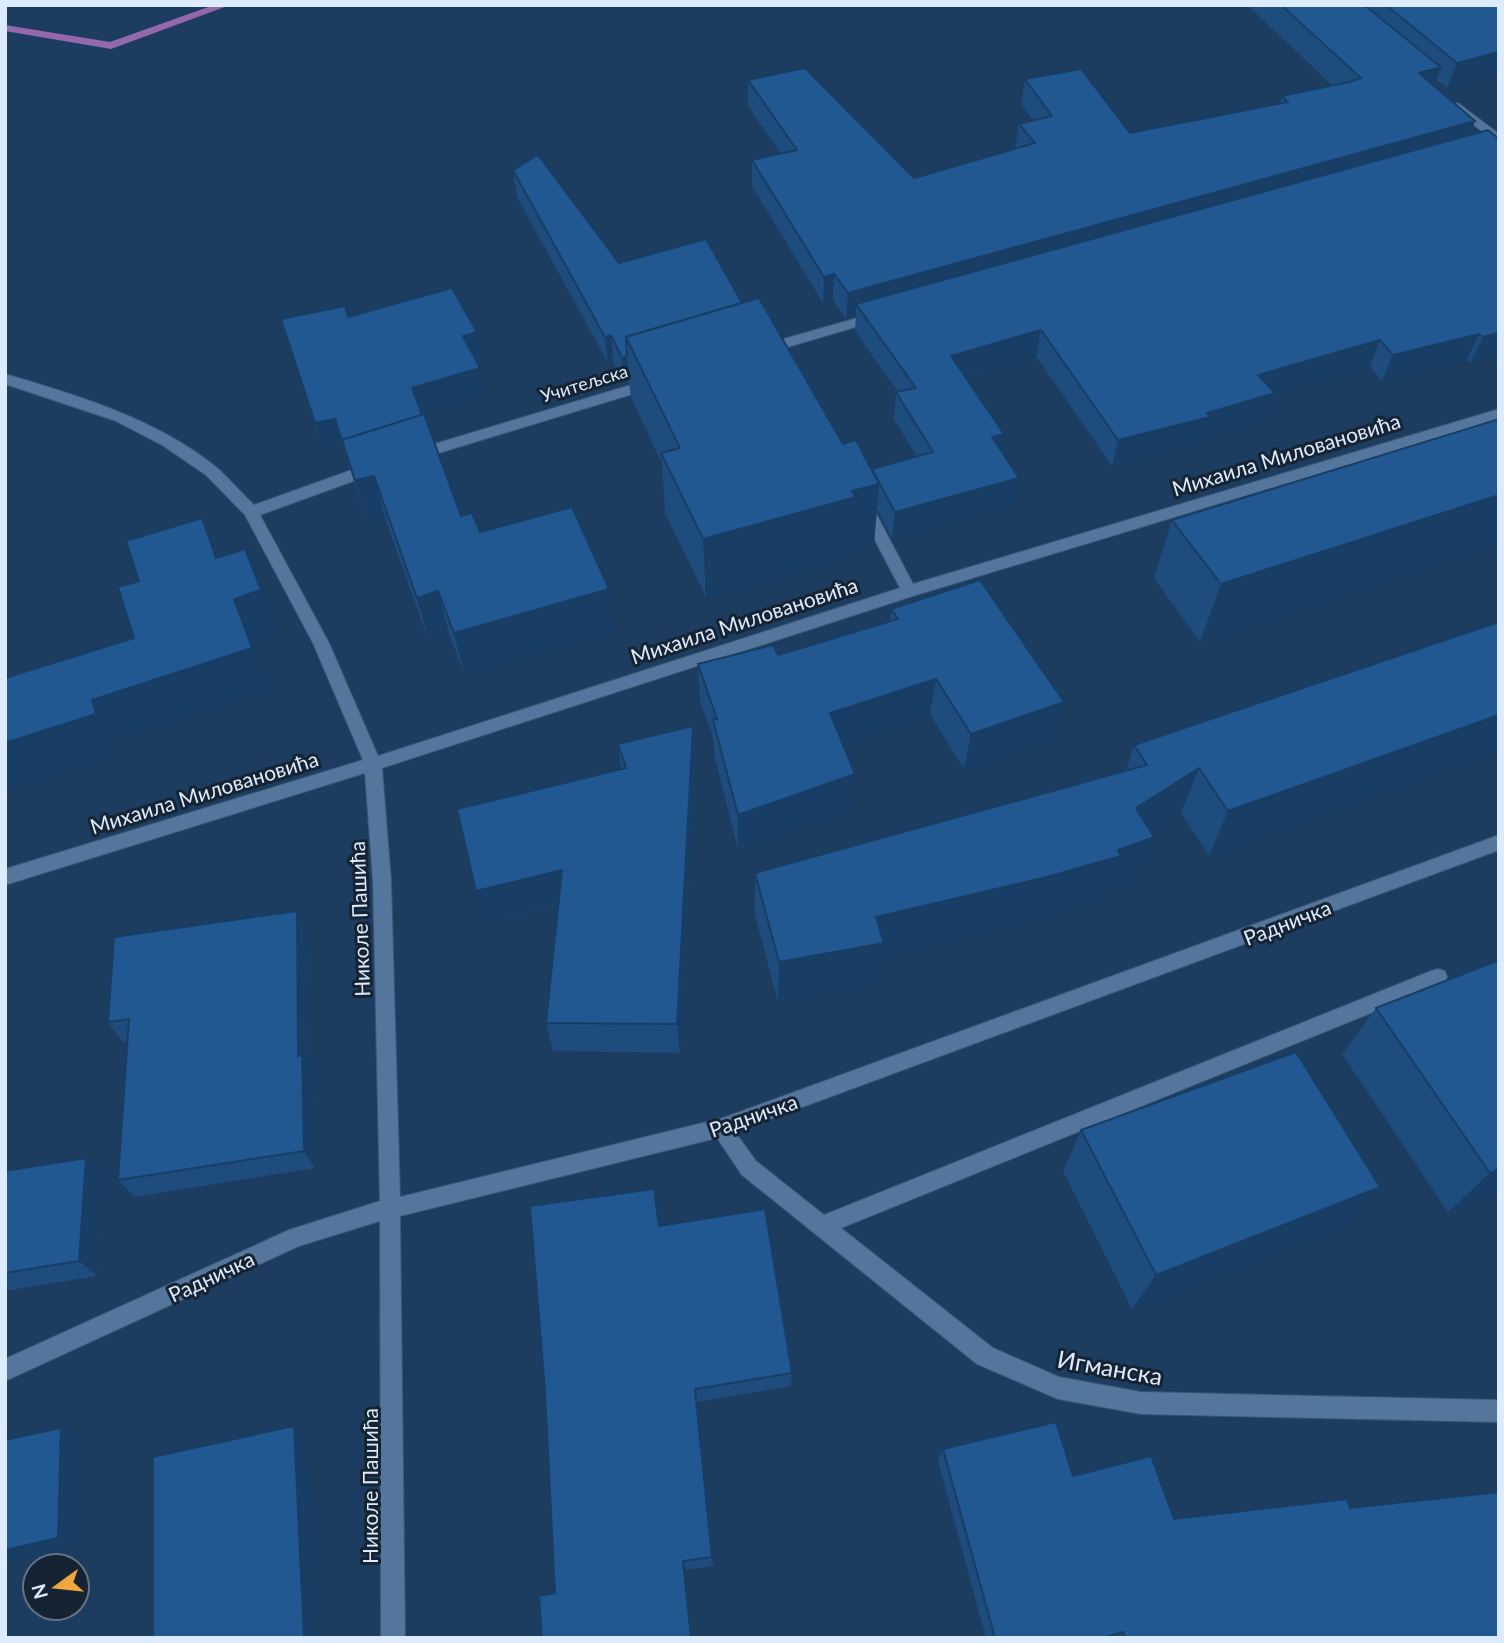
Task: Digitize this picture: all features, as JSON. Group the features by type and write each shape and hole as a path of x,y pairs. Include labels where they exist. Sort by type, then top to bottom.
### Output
{"street":[{"path":"1446,97 1494,143"},
{"path":"755,352 785,350 888,314"},
{"name":"Николе Пашића","path":"5,379 121,418 167,441 211,471 251,512 321,643 373,764 382,881 390,1208 393,1638"},
{"name":"Учитељска","path":"251,512 395,461 664,379"},
{"name":"Михаила Миловановића","path":"5,877 373,764 909,591 1499,414"},
{"path":"858,492 909,591"},
{"name":"Радничка","path":"5,1370 296,1237 390,1208 723,1127 1229,944 1499,842"},
{"path":"821,1226 1438,977"},
{"name":"Игманска","path":"723,1127 728,1140 749,1168 985,1356 1058,1388 1141,1403 1499,1411"}],"building":[{"path":"1281,5 1364,5 1441,67 1419,73 1475,121 848,293 834,274 824,277 752,160 797,150 748,80 805,68 914,178 1035,143 1019,124 1052,116 1025,79 1081,69 1130,133 1288,102 1282,96 1361,78"},
{"path":"1386,5 1499,5 1499,52 1457,63"},
{"path":"1488,130 1499,139 1499,333 1483,337 1479,334 1393,355 1380,340 1258,375 1275,393 1207,413 1210,417 1118,440 1041,330 951,356 1004,434 992,437 1019,478 895,512 872,469 933,452 896,392 916,388 856,304"},
{"path":"538,155 619,263 706,239 742,303 626,337 627,356 622,358 611,335 605,337 513,170"},
{"path":"452,288 477,332 463,336 480,368 412,388 422,415 342,440 335,419 315,423 281,319 345,306 348,317"},
{"path":"759,298 843,444 856,440 879,484 852,491 856,497 703,539 661,453 680,448 626,337"},
{"path":"424,414 461,516 472,513 480,532 572,507 609,589 454,633 438,591 417,598 374,476 355,480 342,440"},
{"path":"1499,419 1499,495 1221,584 1172,520"},
{"path":"202,518 216,558 245,549 261,590 234,599 252,648 92,700 96,714 5,743 5,678 134,638 118,587 139,581 126,541"},
{"path":"980,580 1064,702 971,734 936,679 830,713 855,774 738,815 713,720 717,719 698,664 773,645 778,655 898,619 891,609"},
{"path":"1499,622 1499,715 1228,811 1199,768 1136,808 1154,837 1118,850 1121,856 1043,878 876,917 884,943 779,962 755,873 1147,765 1134,745"},
{"path":"693,726 677,1024 546,1023 562,870 476,891 457,809 626,768 618,744"},
{"path":"297,911 298,1056 302,1055 304,1151 118,1180 129,1019 108,1022 114,937"},
{"path":"1499,960 1499,1169 1490,1173 1376,1008"},
{"path":"1296,1052 1380,1187 1156,1275 1081,1130"},
{"path":"86,1158 79,1261 5,1273 5,1171"},
{"path":"654,1189 659,1226 765,1209 792,1373 695,1389 712,1557 683,1561 691,1638 542,1638 539,1596 555,1593 545,1391 530,1206"},
{"path":"1056,1422 1073,1476 1151,1456 1174,1519 1347,1499 1350,1508 1499,1492 1499,1638 1125,1638 1123,1632 1102,1638 995,1638 943,1449"},
{"path":"294,1426 304,1638 153,1638 153,1457"},
{"path":"61,1428 58,1538 5,1550 5,1440"}],"waterway":[{"path":"5,28 111,46 225,5"}]}
